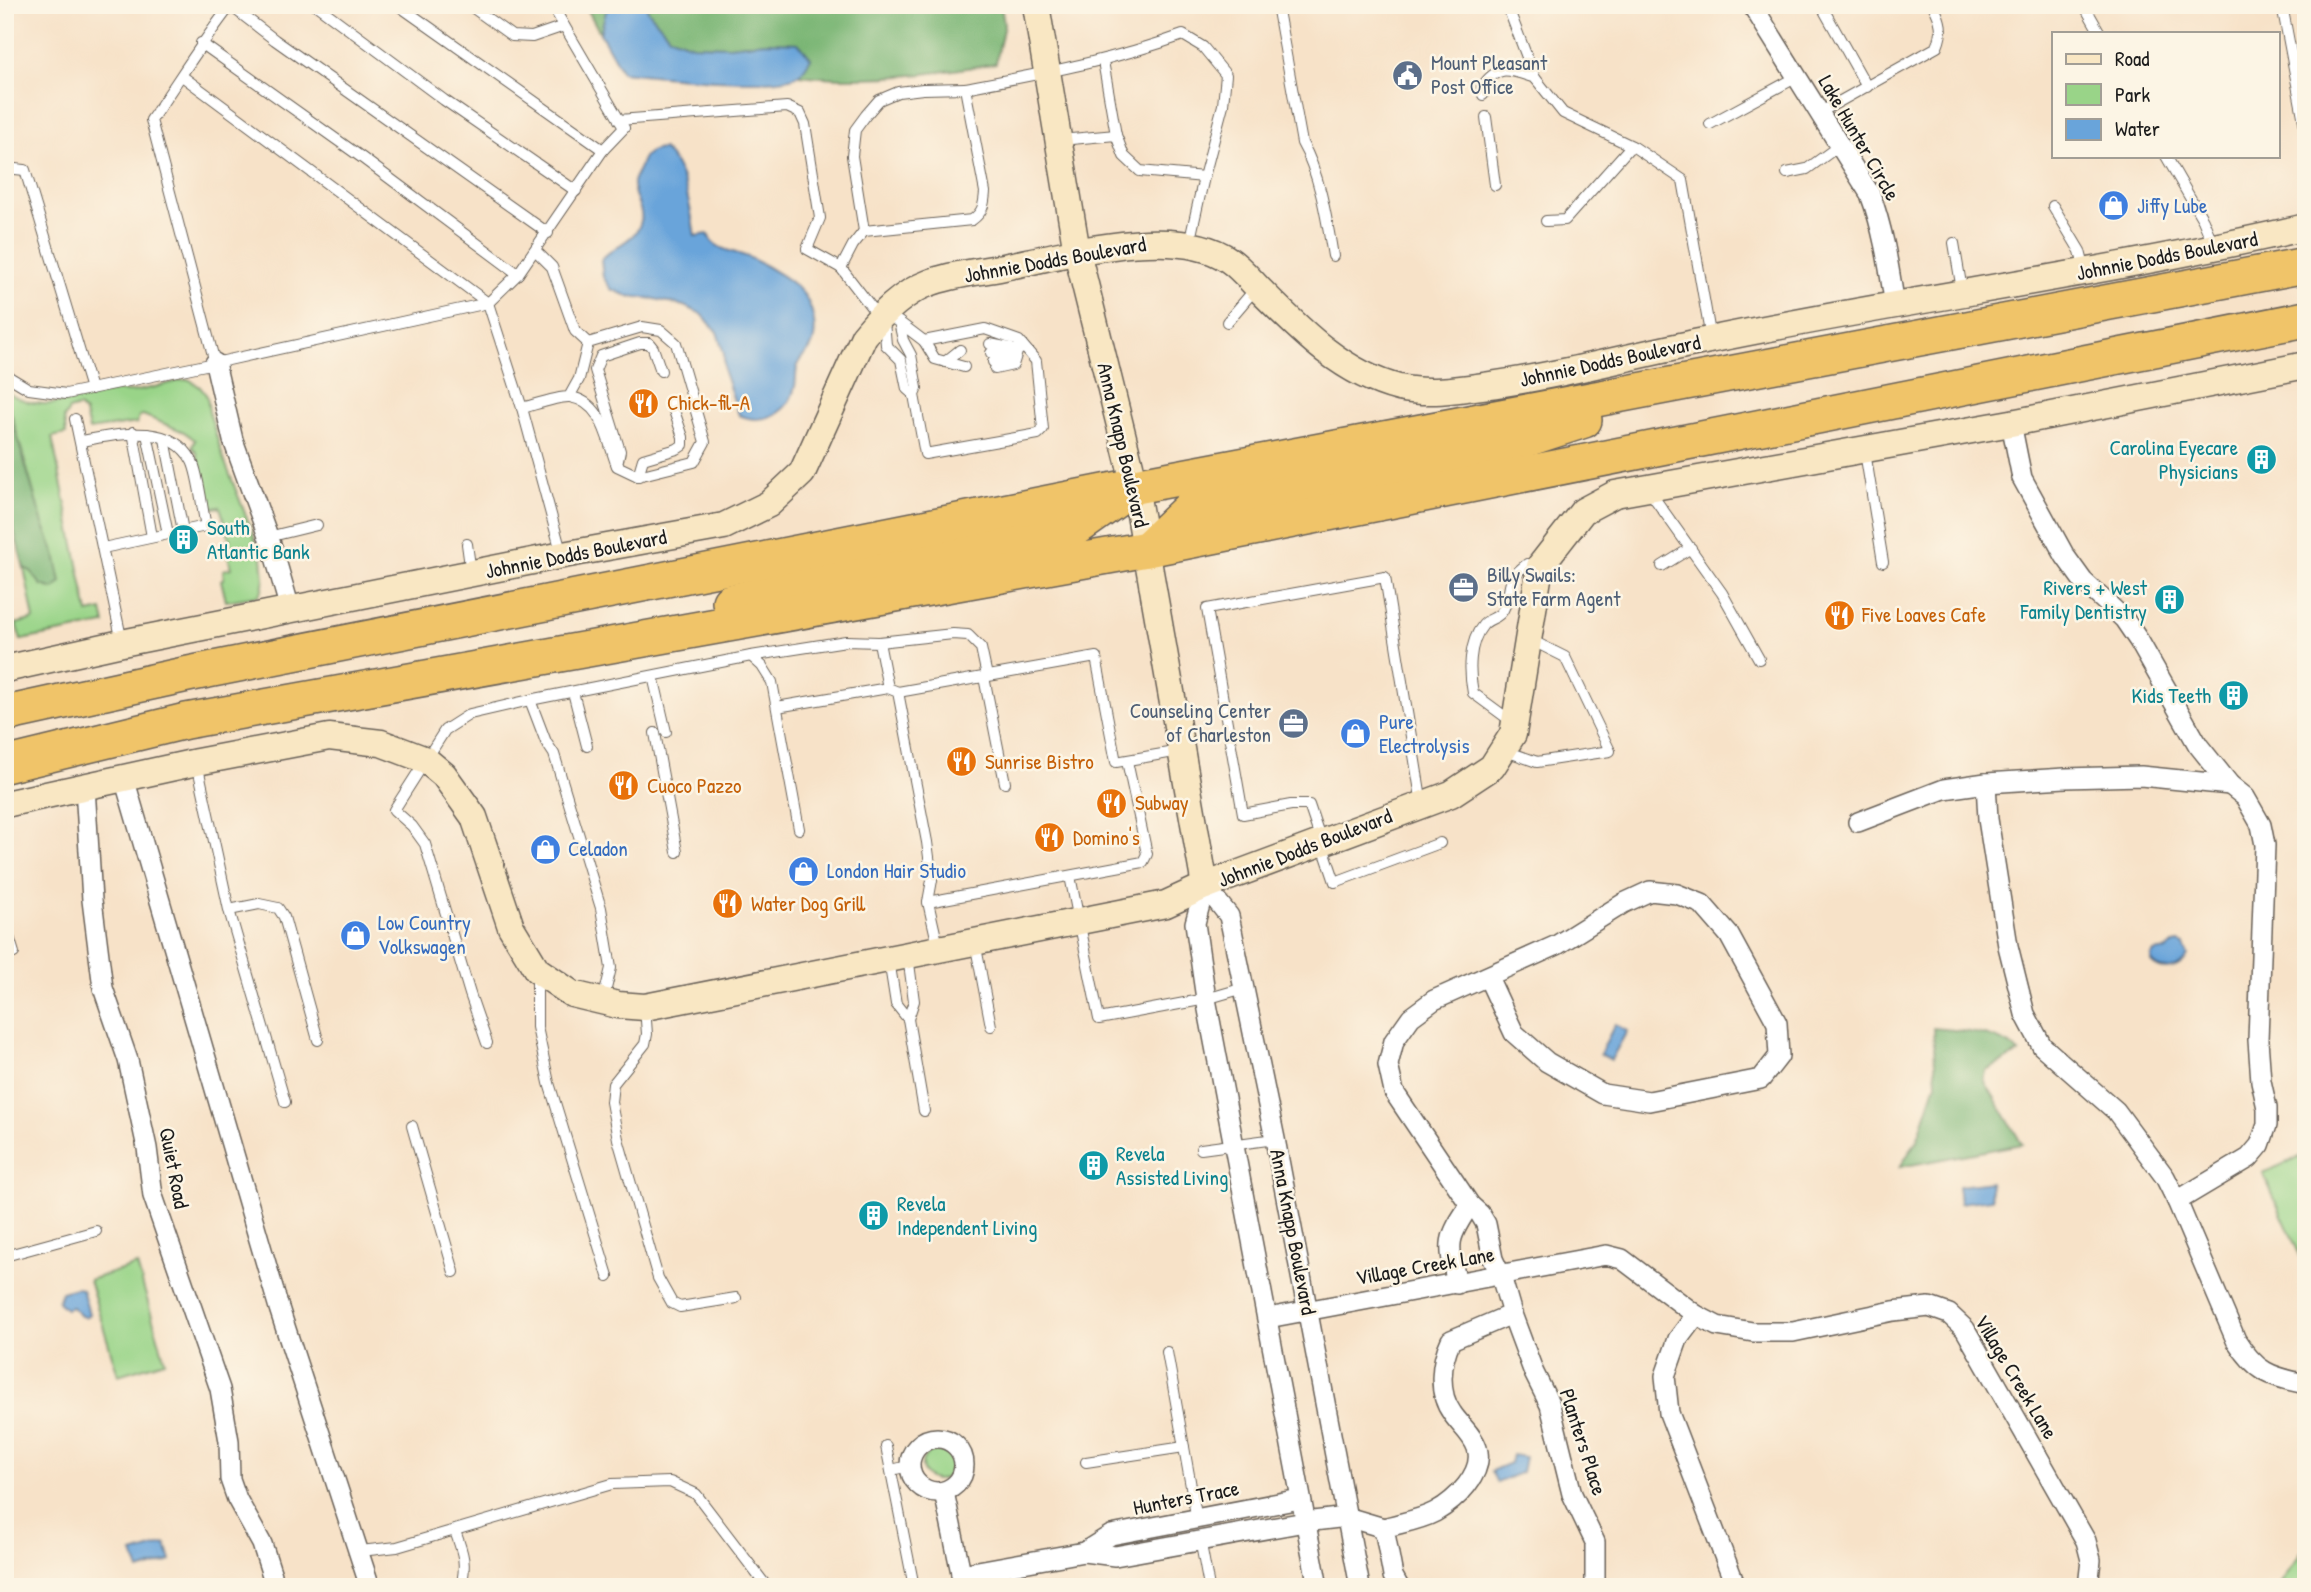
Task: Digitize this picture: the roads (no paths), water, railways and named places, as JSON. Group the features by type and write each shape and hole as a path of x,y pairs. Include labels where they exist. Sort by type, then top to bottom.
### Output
{"highway":[{"name":"Johnnie Dodds Boulevard","path":"5,714 188,674 1135,486 2306,265"},
{"path":"5,765 186,721 1147,549 2306,321"},
{"path":"1147,549 1190,508 1198,504 1431,462 1517,442 1717,376"},
{"path":"564,654 745,597 1069,533 1135,486"}],"street":[{"name":"Anna Knapp Boulevard","path":"1036,5 1077,252 1135,486 1147,549 1205,886 1195,923 1206,999 1318,1587"},
{"name":"Lake Hunter Circle","path":"1752,5 1870,194 1880,220 1895,306"},
{"name":"Johnnie Dodds Boulevard","path":"5,669 290,609 724,526 769,504 802,473 864,336 887,318 899,300 928,283 1077,252 1140,242 1189,244 1228,259 1303,332 1344,364 1368,377 1400,388 1443,392 1517,382 1711,340 2215,248 2306,227"},
{"path":"215,363 233,440 268,537 290,609"},
{"name":"Johnnie Dodds Boulevard","path":"898,958 1166,904 1205,886 1451,794 1492,767 1513,734 1540,566 1583,511 1615,494 2011,423 2306,365"},
{"path":"2011,423 2022,478 2065,556 2083,581 2124,619 2198,745 2230,785 2245,797 2261,825 2265,845 2258,1040 2260,1081 2267,1108 2267,1125 2260,1145 2249,1158 2178,1201"},
{"path":"5,804 197,762 329,737 381,743 426,760 444,775 474,817 511,927 537,970 572,994 618,1005 645,1006 898,958"},
{"path":"1858,822 1944,789 1986,783 2141,776 2230,785"},
{"path":"124,778 279,1308 370,1587"},
{"path":"1986,783 1988,819 2008,946 2025,1014 2042,1046 2116,1111 2165,1177 2178,1201 2236,1340 2247,1357 2260,1371 2279,1379 2306,1384"},
{"name":"Quiet Road","path":"85,787 92,900 103,988 128,1060 148,1148 153,1196 220,1389 229,1441 230,1479 237,1499 262,1544 272,1576 272,1587"},
{"name":"Anna Knapp Boulevard","path":"1205,886 1229,916 1275,1139 1360,1587"},
{"path":"1650,891 1677,894 1702,904 1729,935 1777,1023 1779,1055 1761,1079 1649,1101 1603,1094 1547,1062 1514,1033 1488,977 1557,945 1624,903 1650,891"},
{"name":"Planters Place","path":"1488,977 1434,999 1411,1017 1394,1041 1388,1065 1394,1092 1470,1205 1486,1224 1493,1259 1501,1276 1511,1314 1534,1373 1550,1405 1572,1494 1595,1542 1595,1587"},
{"path":"1457,1284 1450,1250 1454,1229 1470,1205"},
{"name":"Village Creek Lane","path":"1268,1318 1606,1255 1622,1259 1696,1315 1717,1326 1753,1332 1793,1332 1893,1311 1929,1307 1948,1314 1965,1329 2086,1541 2091,1560 2088,1587"},
{"path":"1347,1517 1384,1528 1436,1511 1463,1490 1476,1474 1478,1449 1451,1412 1446,1399 1442,1380 1446,1351 1451,1340 1511,1314"},
{"path":"1696,1315 1678,1339 1665,1376 1669,1413 1736,1587"},
{"path":"938,1437 951,1441 963,1455 964,1470 960,1480 944,1492 930,1492 921,1488 911,1474 900,1468 921,1442 938,1437"},
{"name":"Hunters Trace","path":"944,1492 963,1581 1084,1552 1111,1535 1300,1499"},
{"name":"Hunters Trace","path":"1084,1552 1115,1556 1347,1517"},
{"path":"1384,1528 1392,1576 1399,1587"}],"lane":[{"path":"215,363 151,120 201,43 231,5 287,48 548,233"},
{"path":"316,5 444,100 576,191"},
{"path":"398,5 604,149"},
{"path":"470,5 512,36 532,37 564,26"},
{"path":"7,375 29,389 66,394 488,303 517,274 604,149 624,128 552,5"},
{"path":"1277,5 1302,142 1310,156 1333,256"},
{"path":"1507,5 1535,78 1563,113 1631,146 1683,180 1711,340"},
{"path":"1821,5 1867,87"},
{"path":"1819,113 1937,47 1943,33 1933,5"},
{"path":"2084,5 2099,32"},
{"path":"2282,5 2306,132"},
{"path":"864,231 852,156 855,130 879,100 898,92 965,88 1048,73 1140,51 1183,35 1202,47 1226,75 1223,105 1189,244"},
{"path":"201,43 361,157 517,274"},
{"path":"1102,61 1116,135 1124,156 1140,171 1204,177"},
{"path":"1483,95 1482,87 1490,75 1502,69 1535,78"},
{"path":"182,76 488,303 522,408 563,555"},
{"path":"1710,124 1797,77"},
{"path":"841,268 864,231 972,219 980,214 985,192 965,88"},
{"path":"619,120 787,107 800,113 805,124 820,218 807,249 841,268 887,318 903,340 911,355 917,388 914,395 925,454 1038,434 1043,429 1036,361 1021,349 1019,341 985,329 924,341"},
{"path":"1486,117 1495,184"},
{"path":"1060,140 1116,135"},
{"path":"1787,173 1807,169 1840,145"},
{"path":"1546,221 1565,220 1631,146"},
{"path":"2167,158 2203,220 2215,248"},
{"path":"5,168 25,170 91,389"},
{"path":"2053,206 2080,251 2085,272"},
{"path":"1954,243 1963,294"},
{"path":"535,250 552,267 575,331 588,343"},
{"path":"1227,322 1257,287"},
{"path":"887,318 924,341 935,359 963,362 944,362"},
{"path":"887,318 886,345 901,360 907,389 914,395"},
{"path":"522,408 569,397 588,404 597,411 617,466 638,476 694,462 705,442 676,343 661,330 642,327 588,343"},
{"path":"569,397 579,379 588,343"},
{"path":"617,466 620,451 595,370 601,356 639,343 649,343 661,371"},
{"path":"1021,349 1013,365 992,357 1021,349"},
{"path":"638,476 643,460 677,449 683,444 671,402"},
{"path":"75,419 122,643"},
{"path":"80,441 134,432 147,434 165,439 186,453 193,463 205,526 103,548"},
{"path":"134,432 152,537"},
{"path":"147,434 168,534"},
{"path":"165,439 183,531"},
{"path":"1865,450 1883,562"},
{"path":"1648,488 1722,593 1759,659"},
{"path":"268,537 317,525"},
{"path":"467,544 471,574"},
{"path":"1662,566 1691,548"},
{"path":"1514,724 1502,712 1473,693 1470,668 1478,634 1484,623 1498,617 1504,608 1512,576 1527,564 1540,566"},
{"path":"1422,804 1385,577 1206,609 1242,814 1291,805 1309,805 1335,882 1440,843"},
{"path":"487,1043 425,844 412,826 394,810 445,730 470,714 751,656 846,641 879,642 953,634 968,635 981,648 1005,783"},
{"path":"1502,750 1537,762 1610,751 1565,657 1528,639"},
{"path":"879,642 893,690 932,880 928,902 939,950"},
{"path":"751,656 762,666 772,682 799,829"},
{"path":"777,707 985,677 1096,657 1116,762 1182,750"},
{"path":"653,676 677,852"},
{"path":"573,692 587,746"},
{"path":"530,700 546,742 554,754 601,908 611,968 603,1001"},
{"path":"928,902 1143,862 1147,854 1127,761"},
{"path":"197,762 229,910 285,1102"},
{"path":"1070,876 1098,1019 1206,999 1244,988"},
{"path":"229,910 259,904 278,908 284,917 318,1040"},
{"path":"5,924 14,953"},
{"path":"975,942 991,1026"},
{"path":"898,958 896,1004 908,1019"},
{"path":"898,958 914,1001 908,1019 923,1111"},
{"path":"537,970 537,1027 549,1083 608,1276"},
{"path":"645,1006 645,1044 613,1084 611,1102 618,1139 658,1278 672,1303 680,1307 736,1298"},
{"path":"412,1126 454,1272"},
{"path":"1201,1149 1275,1139"},
{"path":"5,1256 96,1231"},
{"path":"1167,1352 1209,1587"},
{"path":"886,1446 900,1468 914,1587"},
{"path":"1086,1462 1184,1447"},
{"path":"360,1551 397,1548 612,1485 670,1482 696,1494 767,1587"},
{"path":"455,1531 465,1556 465,1573 461,1587"}],"water":[{"path":"608,5 646,5 670,37 692,45 798,43 811,58 798,75 766,81 714,80 622,72 600,33"},
{"path":"663,149 682,178 695,236 708,234 719,247 748,257 772,270 797,287 809,305 814,323 813,342 798,364 791,399 780,412 772,416 756,419 739,415 724,372 724,354 717,332 702,314 684,306 655,299 627,296 611,289 603,277 601,260 628,240 640,224 641,214 633,182 643,159 651,152"},
{"path":"2179,943 2184,945 2188,956 2176,967 2160,968 2151,962 2154,952 2167,950"},
{"path":"1615,1024 1627,1031 1611,1060 1600,1054"},
{"path":"1990,1182 1992,1199 1960,1203 1958,1186"},
{"path":"82,1289 89,1314 85,1317 72,1307 66,1309 58,1302 61,1292"},
{"path":"1512,1455 1525,1457 1522,1472 1497,1483 1491,1471 1510,1463"},
{"path":"166,1544 171,1561 139,1571 133,1554"}],"place":[{"name":"Mount Pleasant Post Office","path":"1408,75"},
{"name":"Jiffy Lube","path":"2114,206"},
{"name":"Chick-fil-A","path":"644,403"},
{"name":"Carolina Eyecare Physicians","path":"2261,460"},
{"name":"South Atlantic Bank","path":"184,540"},
{"name":"Billy Swails: State Farm Agent","path":"1464,587"},
{"name":"Rivers + West Family Dentistry","path":"2170,600"},
{"name":"Five Loaves Cafe","path":"1839,615"},
{"name":"Kids Teeth","path":"2234,696"},
{"name":"Counseling Center of Charleston","path":"1294,723"},
{"name":"Pure Electrolysis","path":"1356,734"},
{"name":"Sunrise Bistro","path":"962,762"},
{"name":"Cuoco Pazzo","path":"624,786"},
{"name":"Subway","path":"1112,803"},
{"name":"Domino's","path":"1050,838"},
{"name":"Celadon","path":"545,849"},
{"name":"London Hair Studio","path":"804,871"},
{"name":"Water Dog Grill","path":"728,904"},
{"name":"Low Country Volkswagen","path":"355,935"},
{"name":"Revela Assisted Living","path":"1093,1166"},
{"name":"Revela Independent Living","path":"874,1216"}]}
